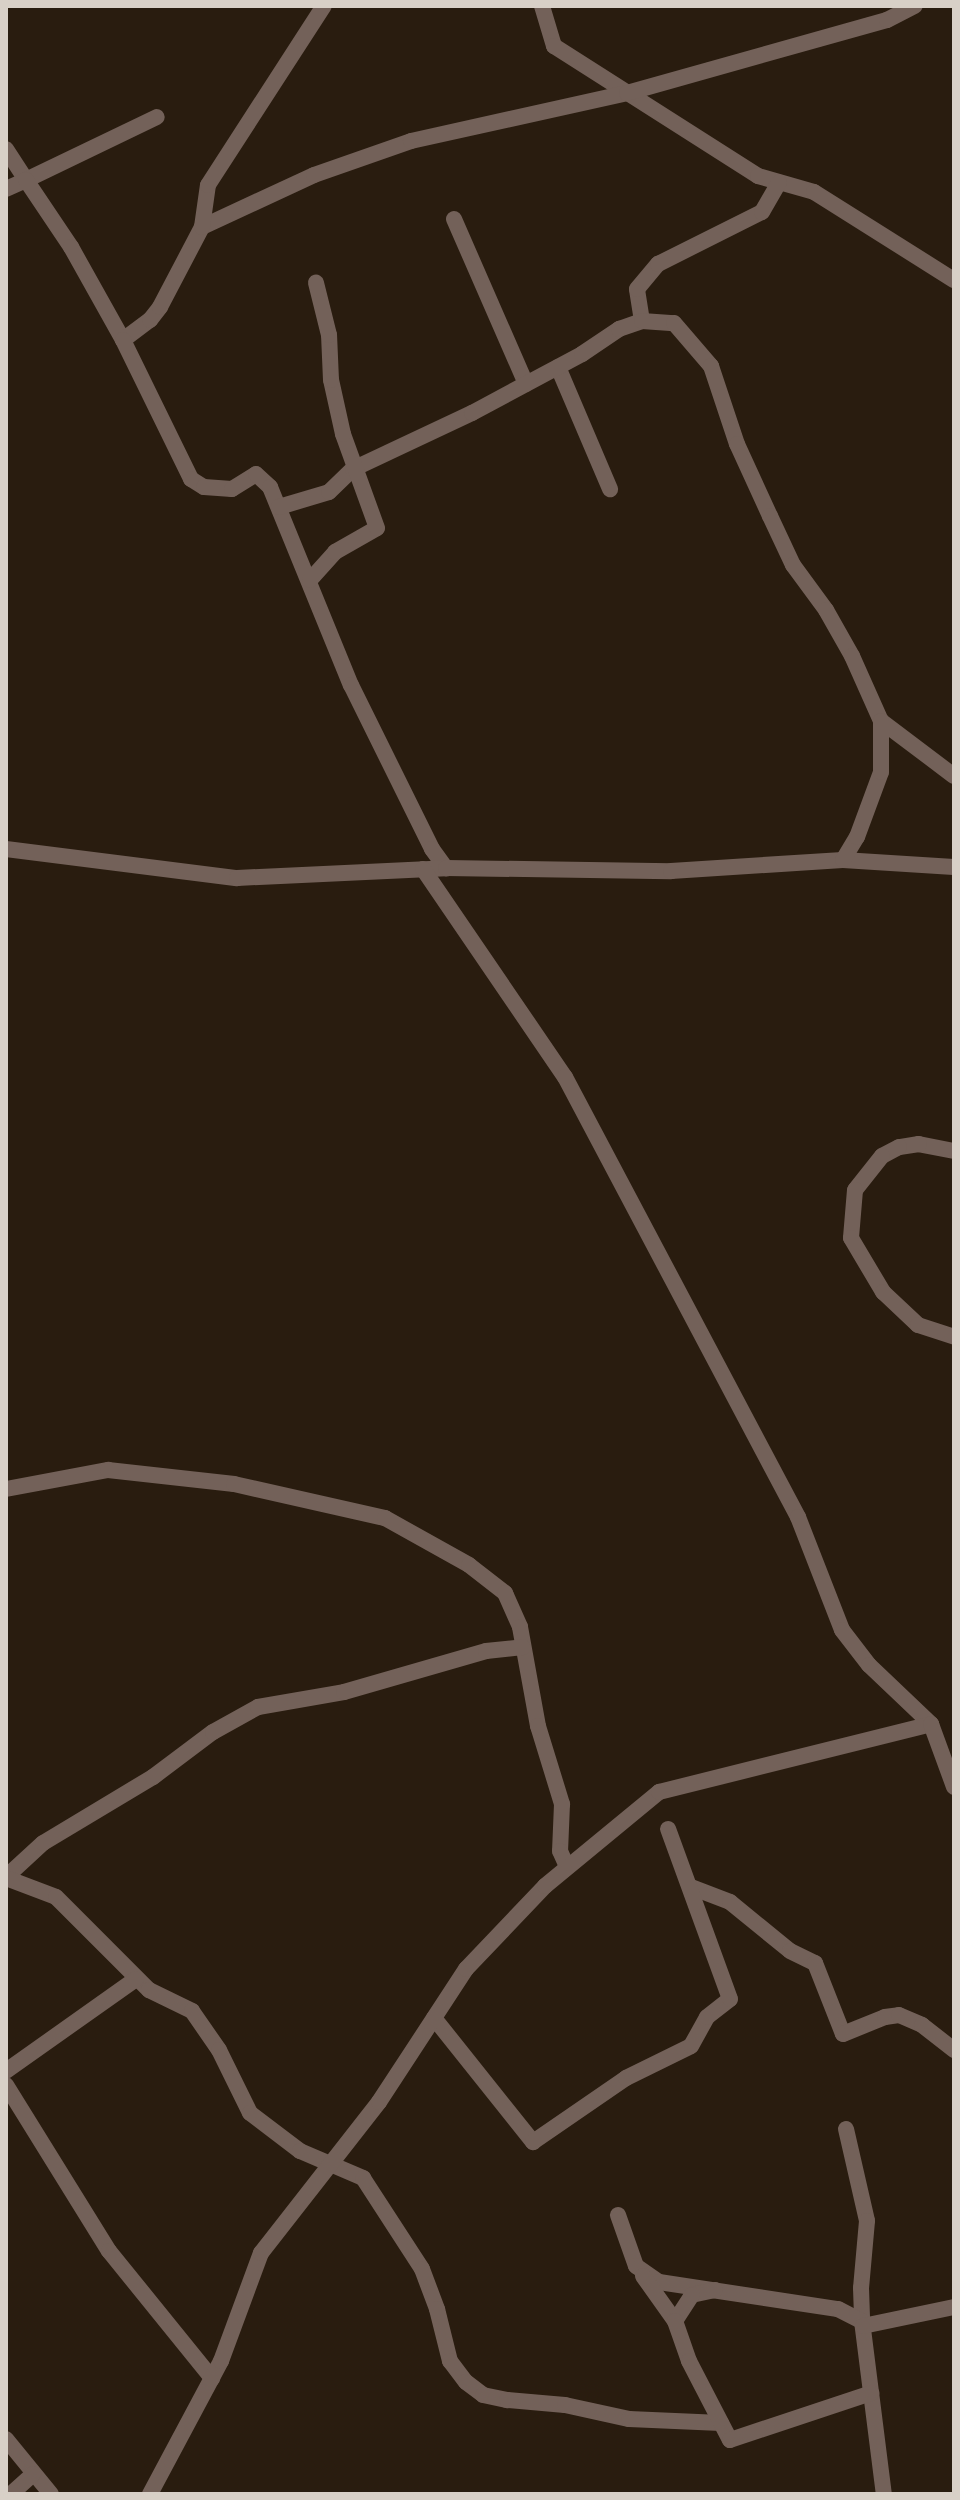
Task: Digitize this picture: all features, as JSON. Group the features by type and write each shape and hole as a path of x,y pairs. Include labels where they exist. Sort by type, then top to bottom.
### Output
{"street":[{"path":"123,340 150,320 160,307 202,227 208,185 324,6"},
{"path":"542,6 554,46 758,176 814,192 954,280"},
{"path":"202,227 314,175 411,141 627,93 887,20 915,6"},
{"path":"6,189 157,117"},
{"path":"6,149 71,247 123,340 191,479 204,487 232,489 256,474 270,487 351,685 432,849 446,868"},
{"path":"642,321 637,289 658,264 762,212 779,182"},
{"path":"454,219 526,384"},
{"path":"310,580 335,552 377,528 353,469 331,380 329,335 316,283"},
{"path":"279,507 329,492 353,469 526,384 619,329 642,321 674,323 711,366 737,444 793,565 826,610 852,656 881,721 881,772 857,837 843,860"},
{"path":"558,367 610,489"},
{"path":"881,721 954,776"},
{"path":"6,849 237,878 446,868 671,871 843,860 954,867"},
{"path":"423,869 565,1077 798,1517 842,1630 869,1665 931,1724 954,1787"},
{"path":"954,1151 919,1144 899,1147 882,1156 855,1190 851,1238 883,1292 918,1325 954,1337"},
{"path":"6,1489 108,1470 234,1484 385,1518 469,1565 505,1593 520,1627 538,1726 562,1804 560,1851 567,1867"},
{"path":"523,1647 486,1651 344,1692 258,1707 213,1732 153,1777 43,1843 6,1877 56,1897 89,1926 149,1990 192,2011 219,2050 250,2113 300,2151 363,2178 422,2269 437,2309 450,2361 466,2382 483,2395 565,2405 629,2419 721,2423"},
{"path":"150,2494 212,2378 261,2253 379,2102 466,1969 545,1886 659,1792 931,1724"},
{"path":"434,2018 533,2142 626,2078 691,2046 707,2017 730,1999 668,1829"},
{"path":"691,1887 730,1902 790,1951 815,1963 843,2034 885,2017 899,2015 922,2025 954,2050"},
{"path":"6,2071 136,1979"},
{"path":"6,2085 109,2251 212,2378"},
{"path":"846,2129 867,2221 861,2288 863,2324 884,2494"},
{"path":"618,2215 636,2266 675,2321 689,2361 730,2440 871,2393"},
{"path":"636,2266 659,2282 838,2309 863,2324 954,2307"},
{"path":"675,2321 692,2295 715,2290"},
{"path":"6,2439 51,2494"},
{"path":"11,2494 33,2474"}]}
